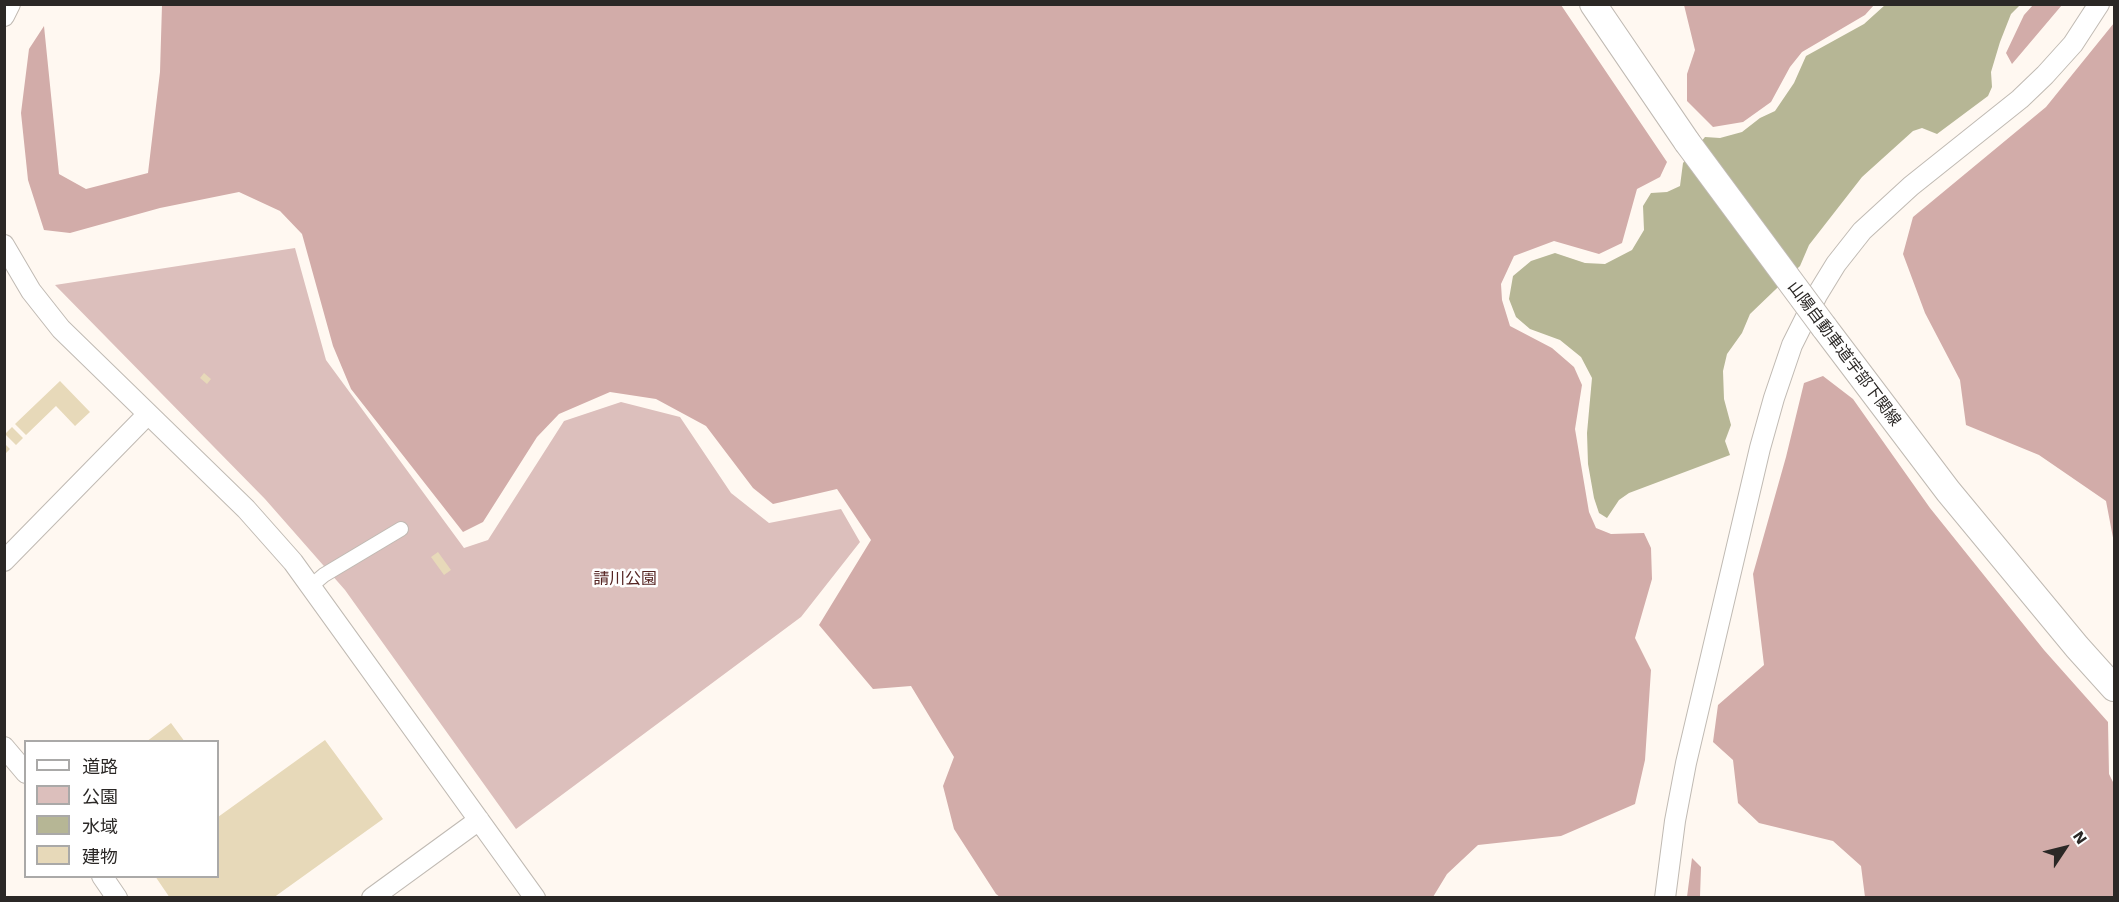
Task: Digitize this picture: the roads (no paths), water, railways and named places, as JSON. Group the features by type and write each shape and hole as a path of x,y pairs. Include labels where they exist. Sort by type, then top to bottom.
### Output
{"highway":[{"name":"山陽自動車道宇部下関線","path":"1593,4 1687,142 1948,491 2077,647 2115,688"}],"street":[{"path":"4,16 10,4"},
{"path":"1665,897 1675,821 1686,763 1760,448 1792,345 1823,284 1863,231 1911,186 2020,99 2045,75 2073,44 2099,4"},
{"path":"4,245 31,291 61,329 246,509 292,562 534,897"},
{"path":"4,561 148,414"},
{"path":"311,586 324,575 401,529"},
{"path":"4,747 24,771"},
{"path":"372,897 479,820"},
{"path":"103,878 117,897"}],"water":[{"path":"1885,5 2020,5 2011,14 2000,42 1991,72 1992,87 1988,96 1937,134 1922,128 1913,131 1862,177 1809,245 1800,266 1750,314 1742,333 1727,354 1723,371 1724,399 1731,425 1725,441 1730,455 1629,493 1619,500 1607,518 1599,513 1588,464 1587,433 1592,378 1581,357 1560,340 1530,329 1516,317 1509,299 1513,276 1531,261 1555,253 1585,263 1605,264 1632,250 1644,230 1643,206 1651,193 1667,192 1680,186 1683,163 1705,137 1720,138 1742,132 1760,118 1775,111 1794,83 1806,56 1864,24"}],"park label":[{"name":"請川公園","path":"625,579"}]}
